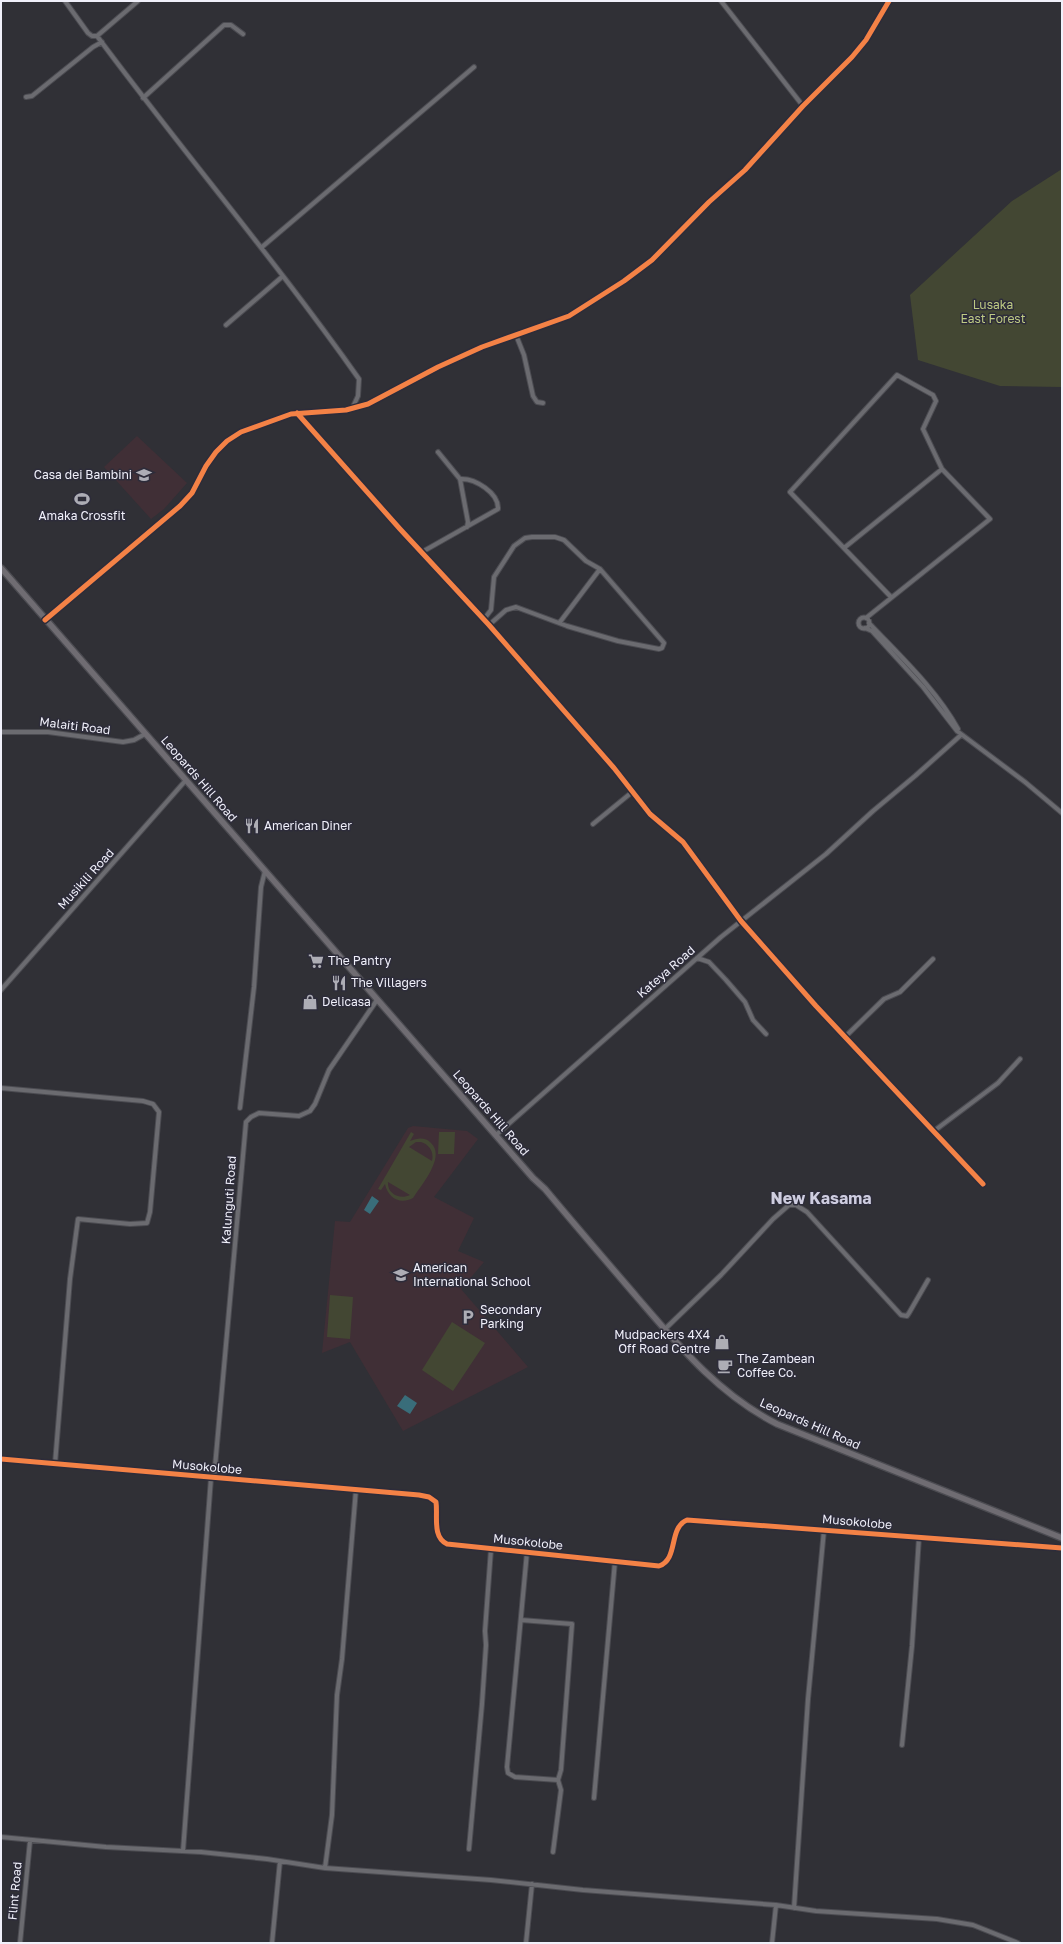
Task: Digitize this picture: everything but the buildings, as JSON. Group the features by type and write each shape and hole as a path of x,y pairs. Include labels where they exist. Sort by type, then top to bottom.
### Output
{"main road":[{"name":"Leopards Hill Road","path":"1,568 377,1000 705,1373 745,1406 767,1419 1062,1538"}],"street":[{"path":"65,1 88,33 92,36 97,36 102,42 143,98 262,247 359,379 358,396 352,409"},
{"path":"97,36 138,1"},
{"path":"722,1 803,106"},
{"path":"45,620 180,506 192,493 206,466 221,446 246,430 297,413 352,409 368,404 438,367 516,335 569,316 624,281 652,260 709,202 745,170 803,106 852,57 866,40 889,1"},
{"path":"143,98 224,25 231,25 243,34"},
{"path":"26,97 32,96 93,47 102,42"},
{"path":"262,247 474,67"},
{"path":"226,325 283,276"},
{"path":"516,335 524,355 533,396 537,402 543,403"},
{"path":"891,597 790,492 897,375 933,395 936,401 923,429 942,468 990,519 866,618 862,618 858,622 860,626 872,631 922,686 959,733 1025,782 1062,813"},
{"path":"297,413 484,619 614,768 631,792 656,820 683,842 741,921 816,1006 846,1036 983,1184"},
{"path":"438,452 460,479 468,522 467,527"},
{"path":"844,548 942,468"},
{"path":"422,552 497,511 499,507 495,498 484,487 473,480 460,479"},
{"path":"484,619 491,610 492,585 496,574 514,546 525,538 545,536 559,538 586,561 600,569 664,643 659,649 618,641 516,607 506,610 489,625"},
{"path":"560,622 600,569"},
{"path":"866,618 925,684 952,719 959,733"},
{"path":"865,628 869,623"},
{"name":"Malaiti Road","path":"1,732 48,732 123,742 134,740 146,734"},
{"name":"Kateya Road","path":"496,1135 697,958 854,830 873,811 916,776 959,733"},
{"name":"Musikili Road","path":"2,988 186,780"},
{"path":"593,824 631,792"},
{"path":"240,1108 254,987 261,887 265,871"},
{"path":"697,958 709,962 726,980 745,1002 753,1020 766,1034"},
{"path":"846,1036 884,999 900,992 933,959"},
{"name":"Kalunguti Road","path":"213,1478 246,1122 251,1117 259,1113 299,1116 310,1111 315,1104 332,1065 377,1000"},
{"path":"934,1131 998,1083 1020,1059"},
{"path":"1,1088 143,1101 154,1104 159,1112 150,1212 147,1223 130,1224 78,1219 70,1279 55,1464"},
{"path":"665,1329 721,1275 773,1219 789,1205 796,1205 807,1212 901,1315 907,1316 928,1280"},
{"name":"Musokolobe","path":"1,1459 356,1489 429,1497 436,1502 437,1529 440,1539 443,1542 454,1545 659,1566 664,1564 674,1546 678,1527 686,1520 1062,1548"},
{"path":"183,1851 213,1478"},
{"path":"325,1868 332,1816 337,1695 342,1659 356,1489"},
{"path":"794,1908 802,1810 806,1724 824,1530"},
{"path":"902,1745 914,1620 919,1538"},
{"path":"470,1849 482,1704 486,1645 485,1631 491,1549"},
{"path":"527,1552 507,1768 508,1773 516,1777 558,1780"},
{"path":"594,1798 615,1561"},
{"path":"521,1620 572,1624 561,1770 558,1780 561,1790 553,1852"},
{"path":"1,1837 30,1841 201,1852 325,1868 532,1884 583,1890 937,1919 973,1925 1018,1943"},
{"name":"Flint Road","path":"20,1943 30,1841"},
{"path":"272,1943 280,1861"},
{"path":"526,1943 532,1884"},
{"path":"772,1943 776,1905"}],"shaded area":[{"name":"Casa dei Bambini","path":"137,436 187,483 164,509 151,519 104,467"},
{"name":"American International School","path":"413,1126 467,1131 478,1139 434,1197 474,1218 458,1251 484,1262 461,1289 528,1367 403,1431 350,1342 322,1353 335,1221 350,1222 408,1128"}],"green space":[{"name":"Lusaka East Forest","path":"1062,169 1062,387 1000,386 918,360 910,295 1012,201"},
{"path":"411,1132 414,1134 410,1141 421,1139 431,1143 435,1149 436,1156 434,1163 431,1171 413,1198 404,1201 395,1199 389,1193 385,1184 381,1190 378,1189","holes":["416,1142 421,1142 431,1149 432,1161 409,1147","388,1182 410,1195 402,1197 395,1195 390,1190"]},
{"path":"439,1132 455,1132 454,1154 438,1154"},
{"path":"330,1295 353,1297 350,1339 327,1337"},
{"path":"452,1322 485,1343 453,1391 422,1370"}],"water":[{"path":"372,1196 379,1201 370,1214 364,1210"},
{"path":"405,1395 417,1403 410,1414 397,1406"}],"cycle path":[{"path":"45,620 180,506 192,493 206,466 216,452 227,441 241,432 291,414 346,410 368,404 438,367 482,347 569,316 624,281 652,260 709,202 745,170 803,106 852,57 866,40 889,1"},
{"path":"297,413 400,529 489,625 614,768 650,814 683,842 741,921 816,1006 983,1184"},
{"path":"1,1459 419,1495 429,1497 436,1502 437,1531 442,1541 447,1544 659,1566 669,1557 677,1530 681,1524 687,1520 1062,1548"}],"place":[{"name":"Casa dei Bambini","path":"144,475"},
{"name":"Amaka Crossfit","path":"82,499"},
{"name":"American Diner","path":"252,826"},
{"name":"The Pantry","path":"316,961"},
{"name":"The Villagers","path":"339,983"},
{"name":"Delicasa","path":"310,1002"},
{"name":"American International School","path":"401,1275"},
{"name":"Secondary Parking","path":"468,1317"},
{"name":"Mudpackers 4X4 Off Road Centre","path":"722,1342"},
{"name":"The Zambean Coffee Co.","path":"725,1366"}],"district":[{"name":"New Kasama","path":"821,1198"}]}
